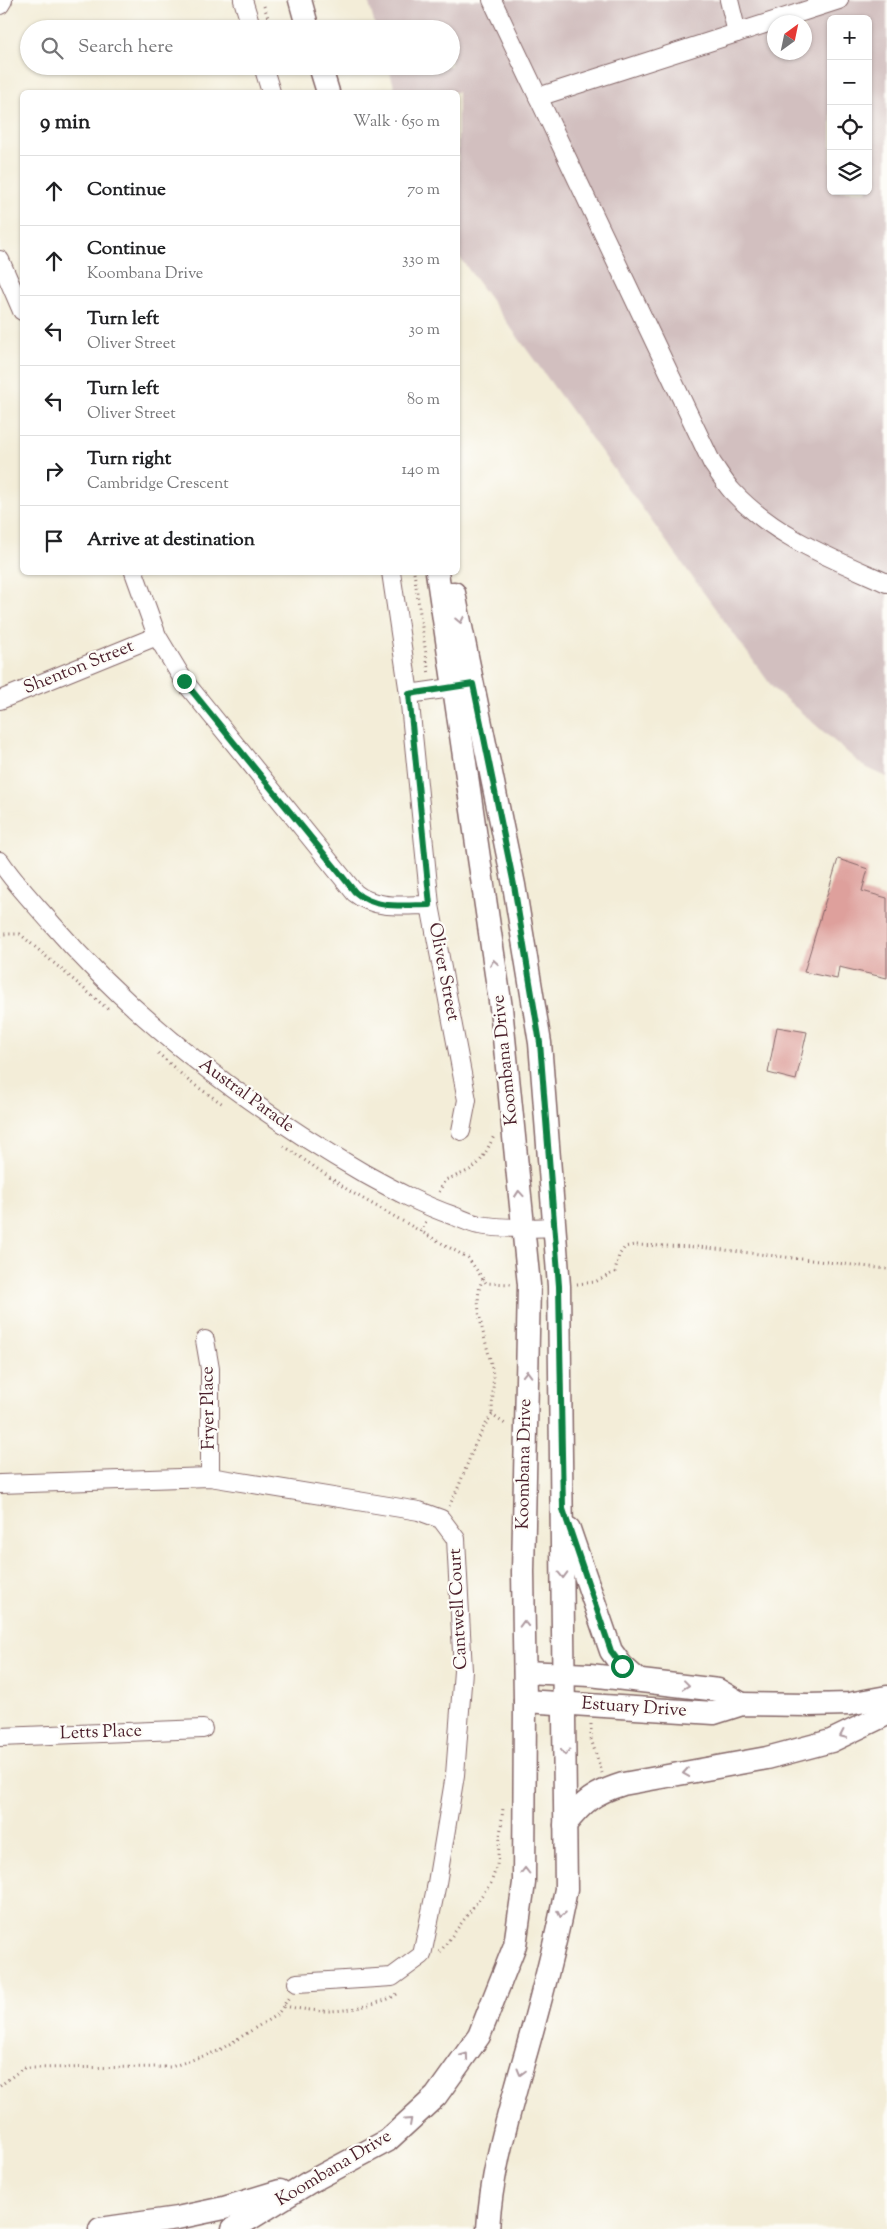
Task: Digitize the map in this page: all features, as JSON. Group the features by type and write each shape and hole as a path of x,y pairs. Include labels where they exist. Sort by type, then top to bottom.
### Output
{"main road":[{"path":"300,0 306,20"},
{"path":"323,75 327,90"},
{"name":"Koombana Drive","path":"438,575 514,885 540,1043 559,1286 566,1889 555,1949 496,2162 489,2202 488,2229"},
{"name":"Koombana Drive","path":"233,2229 308,2183 387,2141 436,2096 479,2036 515,1945 524,1884 525,1672 523,1572 529,1285 501,1008 449,575"},
{"path":"563,1509 611,1651 622,1666 637,1679"},
{"name":"Estuary Drive","path":"525,1672 637,1679 718,1690 742,1704"},
{"name":"Estuary Drive","path":"525,1701 714,1713 742,1704 808,1706 849,1704 887,1697"},
{"path":"566,1825 581,1805 594,1795 608,1788 768,1758 831,1741 887,1714"},
{"path":"100,2229 177,2218 224,2208 308,2183"}],"street":[{"path":"0,5 3,0"},
{"path":"243,0 249,20"},
{"path":"492,0 678,395 712,463 731,490 752,510 782,532 811,550 887,582"},
{"path":"729,0 737,33"},
{"path":"538,97 839,0"},
{"path":"266,75 270,90"},
{"path":"0,260 20,306"},
{"path":"135,575 157,636 184,681 355,892 364,900 381,904 430,905"},
{"name":"Oliver Street","path":"390,575 409,694 430,905 467,1100 461,1131"},
{"name":"Shenton Street","path":"0,700 157,636"},
{"path":"409,694 464,686"},
{"name":"Austral Parade","path":"3,874 110,987 163,1034 221,1080 284,1125 401,1194 432,1208 478,1225 522,1228 554,1227"},
{"name":"Fryer Place","path":"206,1340 210,1369 210,1477"},
{"path":"0,1484 210,1477 356,1499 419,1511 441,1519"},
{"name":"Cantwell Court","path":"297,1983 392,1976 422,1954 437,1883 455,1775 463,1671 456,1539 441,1519"},
{"name":"Letts Place","path":"0,1737 202,1729"}],"path":[{"path":"262,0 269,20"},
{"path":"414,575 430,691"},
{"path":"0,936 3,934 20,934 110,1011"},
{"path":"154,1050 190,1082 230,1109"},
{"path":"421,1232 445,1180 473,1170 483,1157 494,1136 494,1128"},
{"path":"279,1142 351,1192 468,1258 486,1283 529,1285"},
{"path":"559,1286 595,1282 615,1272 618,1255 625,1247 634,1245 699,1246 887,1269"},
{"path":"441,1519 458,1489 475,1440 492,1415 493,1375 480,1316 479,1286 483,1279"},
{"path":"492,1415 505,1424 505,1434"},
{"path":"591,1723 591,1735 602,1774"},
{"path":"583,1735 591,1735"},
{"path":"0,2086 23,2068 171,2067 218,2051 278,2014 297,1983"}],"shaded area":[{"path":"368,0 887,0 887,777 863,766 773,688 460,258 460,90 395,90 391,75 460,75 460,20 374,20"}],"building":[{"path":"838,859 868,869 862,891 887,898 887,978 839,967 837,979 804,972"},
{"path":"777,1027 807,1032 796,1080 768,1073"}],"route":[{"path":"184,681 355,892 364,900 381,904 430,905 409,694 473,684 514,885 540,1043 559,1286 563,1509 611,1651 622,1666"}]}
